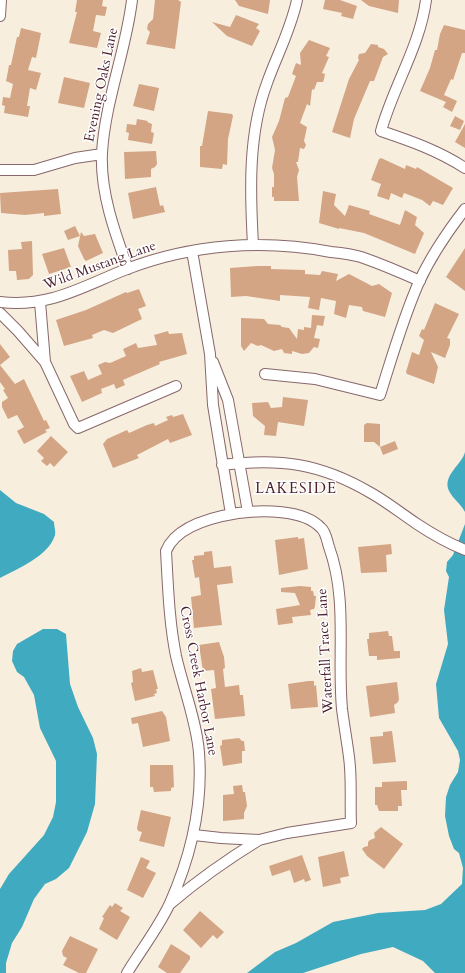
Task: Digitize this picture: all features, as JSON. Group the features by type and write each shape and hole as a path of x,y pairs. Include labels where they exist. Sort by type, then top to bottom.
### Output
{"street":[{"path":"0,16 1,0"},
{"name":"Evening Oaks Lane","path":"128,269 106,200 102,154 106,122 130,18 132,0"},
{"path":"253,245 251,190 254,137 266,84 293,18 297,0"},
{"path":"426,0 417,38 388,106 381,131 426,147 448,157 465,168"},
{"path":"0,170 34,170 75,158 102,154"},
{"path":"265,374 315,379 380,396 398,336 420,281 451,228 465,209"},
{"name":"Wild Mustang Lane","path":"0,302 13,304 40,302 83,288 128,269 164,257 223,246 285,245 360,257 420,281"},
{"path":"192,252 210,354 213,405 231,514"},
{"path":"40,302 45,362"},
{"path":"0,313 45,362 74,424 78,428 176,386"},
{"path":"210,354 228,400 248,512"},
{"path":"222,466 265,461 291,463 319,469 348,480 373,493 441,539 465,550"},
{"name":"Waterfall Trace Lane","path":"231,514 268,511 302,516 313,520 323,529 334,561 341,612 342,708 350,758 351,823 287,833 259,840"},
{"name":"Cross Creek Harbor Lane","path":"127,973 169,904 184,869 194,835 200,794 200,752 176,656 171,625 166,551 170,541 189,528 231,514"},
{"path":"194,835 259,840"},
{"path":"169,904 229,858 259,840"}],"water":[{"path":"465,452 465,512 449,491 448,480"},
{"path":"0,490 16,503 44,514 54,522 55,535 52,543 32,561 0,578"},
{"path":"465,524 465,973 435,973 423,961 393,947 361,954 303,973 247,973 275,952 296,943 333,922 378,913 425,910 441,904 462,884 463,868 459,853 454,849 449,836 445,816 446,797 450,785 458,772 460,760 458,751 439,718 436,684 448,644 444,610 449,577 446,571 447,562 453,555"},
{"path":"43,629 57,629 66,634 70,684 78,707 93,738 97,754 95,804 87,832 69,868 56,879 45,884 34,899 22,927 12,943 6,963 6,973 0,973 0,889 9,874 44,835 53,817 56,802 56,761 40,728 34,695 24,677 17,672 12,661 13,651 17,644"}],"building":[{"path":"77,0 103,0 102,6 107,7 105,16 96,15 93,31 101,33 97,48 69,43 77,12 75,12"},
{"path":"155,0 178,0 181,2 175,49 146,44 150,32 147,29 148,24 153,19"},
{"path":"235,0 270,0 268,14 239,6"},
{"path":"325,0 340,0 357,6 353,19 341,16 342,13 323,9"},
{"path":"361,0 399,0 398,13 369,6"},
{"path":"236,15 259,24 256,28 260,31 252,46 227,36 212,22 230,27"},
{"path":"444,25 465,30 465,53 462,53 453,80 451,79 444,95 457,101 452,112 443,107 446,102 420,91 430,68 435,50 437,50 440,34"},
{"path":"21,28 41,33 36,58 32,57 28,70 41,73 36,90 30,88 27,106 30,106 28,117 4,113 5,106 2,105 3,97 10,98 13,84 6,81 9,65 11,65 17,37 19,37"},
{"path":"309,40 330,48 326,56 329,57 322,73 325,74 323,82 317,82 314,90 312,89 310,106 307,104 300,123 307,127 304,141 306,145 304,149 300,148 298,162 296,162 299,170 297,177 299,201 274,201 274,197 272,197 274,174 272,168 275,150 272,137 279,121 285,98 288,97 296,76 292,74 296,63 301,65 300,53"},
{"path":"371,44 378,45 378,47 384,49 388,54 383,57 374,81 370,81 354,119 350,138 332,132 349,79 359,60 359,54 365,53"},
{"path":"64,77 90,83 84,108 58,103"},
{"path":"139,84 159,88 154,111 133,106"},
{"path":"208,111 232,114 233,116 228,139 227,165 223,164 222,169 200,167 200,146 202,146"},
{"path":"455,116 464,121 460,130 450,126"},
{"path":"137,119 148,121 147,122 152,124 151,132 154,133 152,144 128,140 129,133 126,132 127,124 136,125"},
{"path":"465,124 465,148 455,142"},
{"path":"156,151 157,164 151,169 151,177 125,179 124,152"},
{"path":"381,158 405,169 406,165 416,169 417,167 453,188 443,205 433,201 430,206 422,200 404,193 402,198 391,193 389,200 377,196 381,184 371,180 379,159"},
{"path":"156,187 160,206 163,205 165,212 133,219 128,193"},
{"path":"58,189 61,214 44,216 44,213 25,215 1,213 0,193"},
{"path":"323,191 336,194 334,205 345,216 349,205 370,211 369,214 400,225 405,210 417,217 415,225 424,233 415,254 364,233 339,229 319,223"},
{"path":"75,226 80,236 68,240 64,231"},
{"path":"81,232 84,236 95,234 103,253 86,261 78,246"},
{"path":"32,241 33,275 29,279 17,280 16,271 9,271 8,250 22,249 21,242"},
{"path":"64,248 71,267 49,274 42,254"},
{"path":"465,248 465,291 446,277"},
{"path":"271,266 271,269 305,270 305,274 320,275 322,271 338,274 336,281 349,274 372,286 379,284 392,293 385,317 363,311 362,307 349,305 346,318 334,314 336,301 321,298 319,310 308,308 310,297 280,295 280,301 246,296 231,297 230,268"},
{"path":"139,289 146,306 138,309 142,319 113,333 104,330 92,335 93,338 64,346 56,320 86,310 126,292"},
{"path":"435,303 459,314 447,338 450,339 450,345 445,358 431,352 438,367 434,384 407,374 406,372 412,352 419,355 424,340 419,336 422,329 424,330"},
{"path":"312,315 325,316 323,326 317,325 314,338 320,339 318,348 314,347 309,353 302,354 292,351 292,354 284,353 282,349 274,351 261,345 258,346 251,343 244,351 241,346 241,318 264,319 268,324 280,325 282,327 289,328 297,339 298,329 304,330 304,327 311,328"},
{"path":"168,331 169,334 182,333 187,354 159,362 160,364 123,380 125,385 116,389 114,384 101,389 102,393 82,402 70,376 84,371 88,380 102,374 98,365 105,362 110,363 126,356 123,349 136,343 138,348 157,345 154,335"},
{"path":"0,344 10,357 0,365"},
{"path":"0,365 15,384 24,379 44,421 46,420 50,428 45,430 47,432 24,444 17,431 24,427 17,415 8,419 2,407 2,402 8,398 3,390 5,389 0,382"},
{"path":"283,397 308,400 304,426 278,422 276,436 264,435 265,426 253,416 252,403 268,402 271,408 282,407"},
{"path":"183,414 192,435 170,443 168,439 137,455 139,458 113,468 103,444 107,439 127,430 129,433 154,423 155,426 168,420 166,417 172,415 173,417"},
{"path":"367,423 380,424 380,447 374,442 364,442 364,425"},
{"path":"51,436 68,452 54,467 50,463 47,466 41,461 44,458 37,451"},
{"path":"395,441 398,449 383,455 380,447"},
{"path":"298,537 298,539 304,538 308,569 279,575 275,540"},
{"path":"391,544 392,554 386,555 387,572 361,573 358,547"},
{"path":"212,551 214,568 231,566 233,583 217,585 222,625 194,628 191,597 201,595 199,577 195,578 192,560 194,560 194,556 204,555 204,552"},
{"path":"300,586 311,587 311,591 313,591 314,596 316,596 314,609 310,610 311,615 292,617 293,623 278,625 276,609 300,605 295,593 281,592 281,588"},
{"path":"388,631 389,636 392,636 394,651 400,651 400,658 377,660 377,656 369,656 367,639 369,639 369,633"},
{"path":"219,642 224,657 225,668 223,669 225,687 239,685 240,695 243,695 245,716 215,719 211,689 216,688 214,670 203,671 199,645"},
{"path":"141,668 142,672 153,670 158,689 156,689 157,693 154,694 155,696 135,701 131,683 133,682 132,671"},
{"path":"314,681 314,686 316,685 318,707 291,709 288,684"},
{"path":"397,682 399,699 394,705 395,713 370,717 366,686"},
{"path":"162,711 166,717 170,741 143,747 138,723 132,724 131,718"},
{"path":"392,731 396,762 373,764 370,737 383,736 383,732"},
{"path":"239,738 244,741 245,751 242,751 242,763 223,766 220,746 222,745 222,740"},
{"path":"150,765 173,765 174,787 171,788 171,791 154,792 153,787 150,787"},
{"path":"407,781 407,790 401,790 402,806 398,806 398,811 379,811 377,805 375,805 375,787 382,787 382,782"},
{"path":"242,785 243,792 245,792 247,806 244,813 244,819 223,821 223,795 234,794 233,786"},
{"path":"141,810 171,817 164,847 139,841 142,832 138,831 137,828"},
{"path":"381,827 403,844 384,869 367,856 362,849 368,846 368,842 370,840 375,838 374,833"},
{"path":"344,851 349,876 340,878 341,883 323,887 318,857"},
{"path":"302,855 311,880 305,882 304,879 294,883 290,870 272,876 269,866"},
{"path":"141,857 150,861 146,868 156,873 143,898 127,890"},
{"path":"115,903 123,908 120,911 130,917 117,940 99,929 104,918 102,917 110,905 112,907"},
{"path":"200,911 224,932 217,939 213,935 201,948 183,930"},
{"path":"70,936 98,949 86,973 79,973 63,965 67,958 63,956 62,951"},
{"path":"171,944 190,956 190,959 180,973 167,973 158,967"}],"district":[{"name":"LAKESIDE","path":"296,490"}]}
